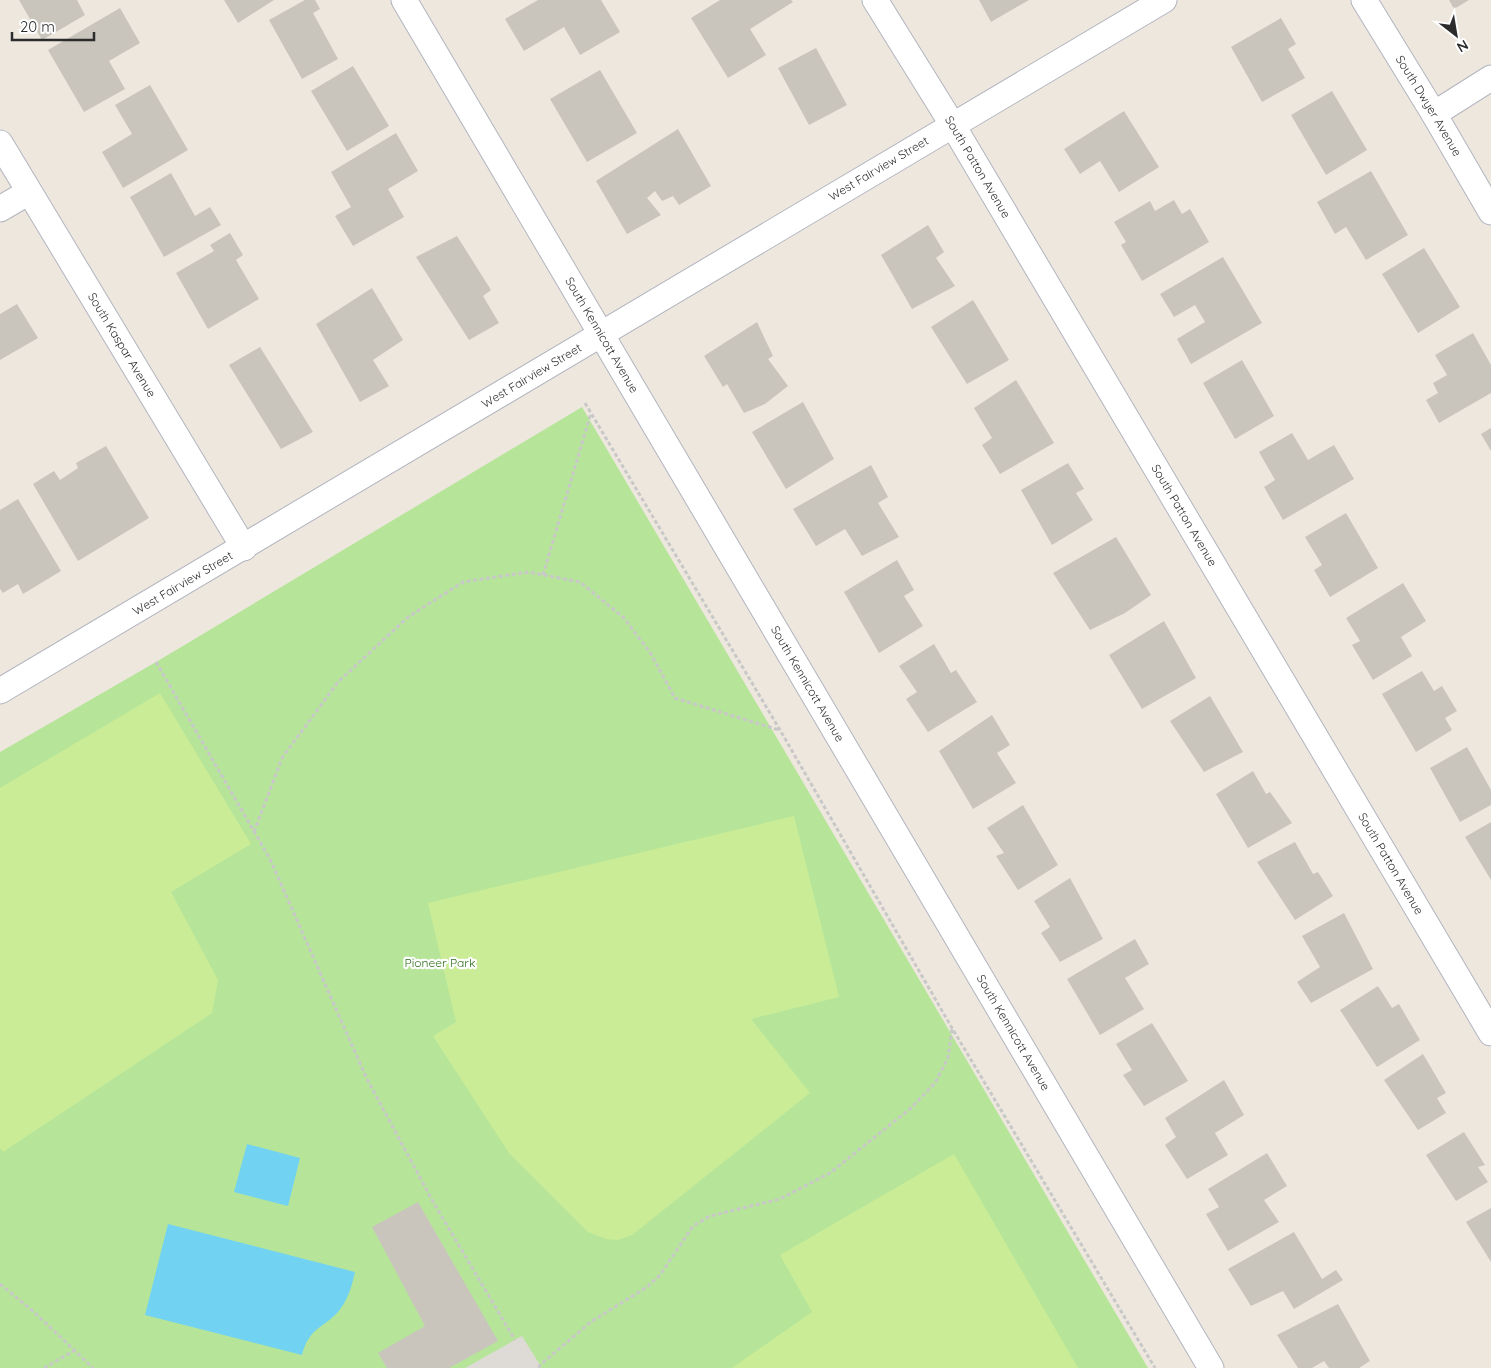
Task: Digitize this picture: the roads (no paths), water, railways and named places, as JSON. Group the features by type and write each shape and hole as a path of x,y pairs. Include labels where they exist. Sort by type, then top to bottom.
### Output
{"street":[{"name":"South Kennicott Avenue","path":"404,0 1211,1368"},
{"name":"South Patton Avenue","path":"875,0 952,124 1491,1033"},
{"name":"West Fairview Street","path":"0,690 244,548 952,124 1164,0"},
{"name":"South Dwyer Avenue","path":"1364,0 1491,212"},
{"path":"1434,114 1491,78"},
{"name":"South Kaspar Avenue","path":"0,143 244,548"},
{"path":"0,209 29,192"}],"water":[{"path":"247,1144 300,1158 288,1206 234,1192"},
{"path":"168,1224 355,1272 350,1291 344,1304 336,1314 310,1337 302,1355 145,1315"}],"park label":[{"name":"Pioneer Park","path":"440,963"}]}
